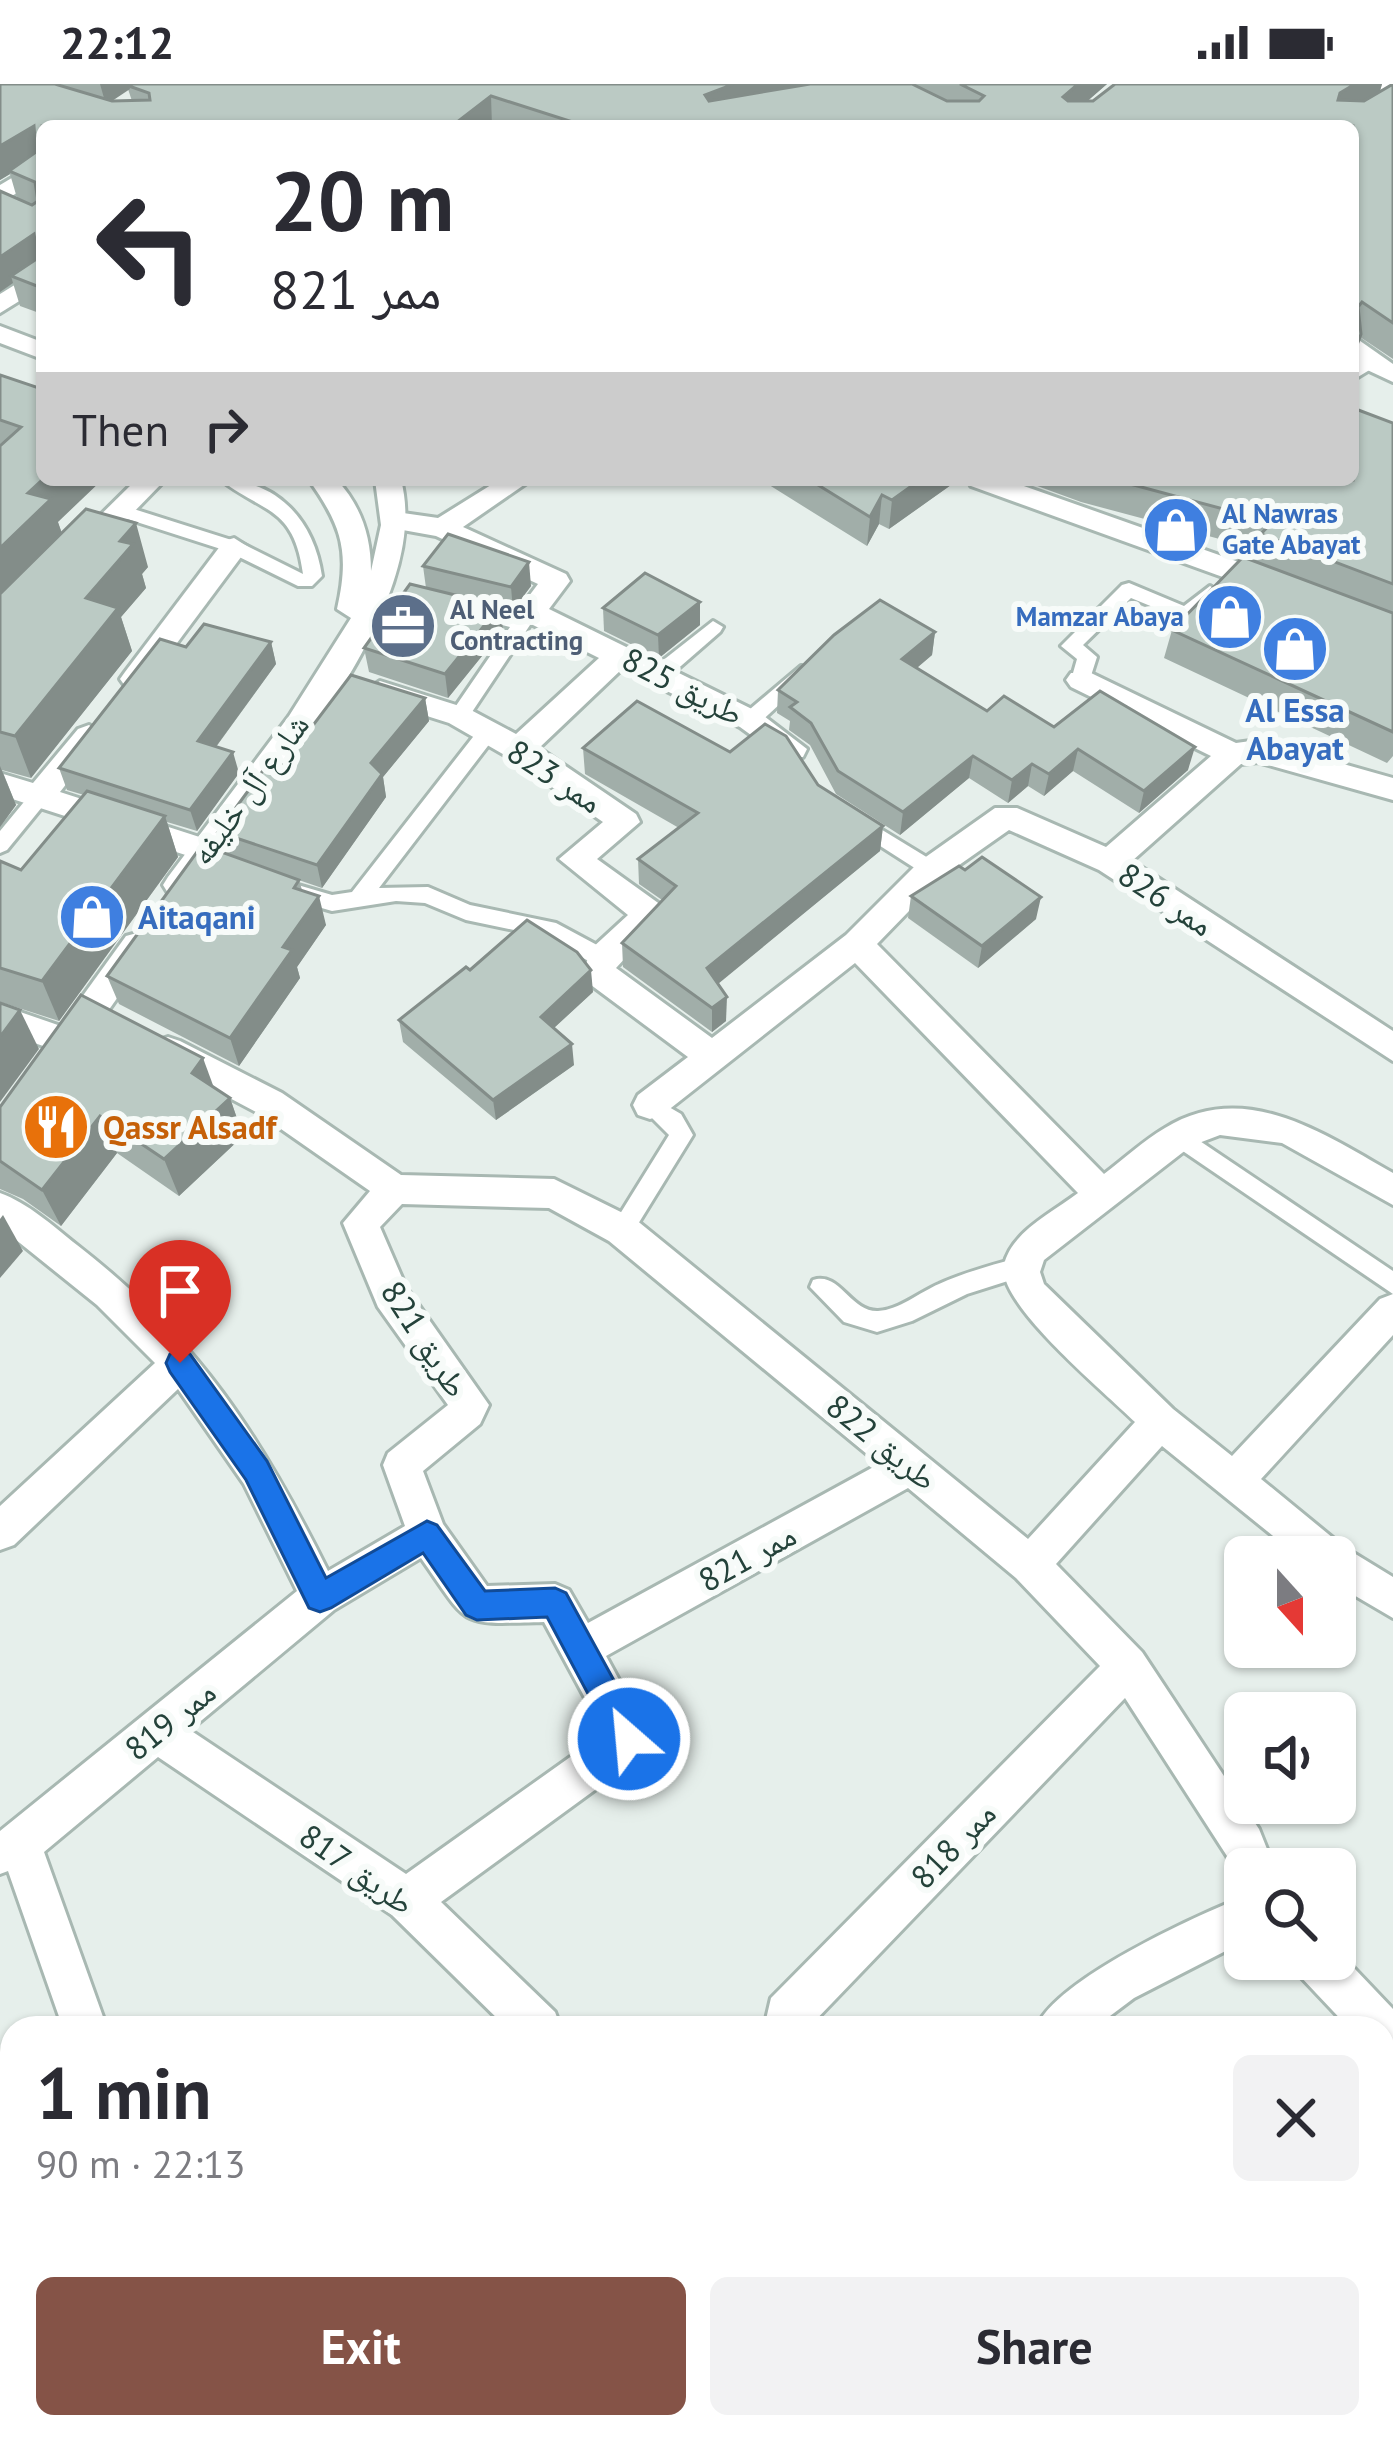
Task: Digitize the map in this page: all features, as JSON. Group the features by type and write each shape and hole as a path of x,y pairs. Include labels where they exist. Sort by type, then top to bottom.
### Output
{"street":[{"path":"0,196 36,171"},
{"path":"0,306 36,279"},
{"path":"0,334 36,348"},
{"path":"60,570 146,486"},
{"name":"شارع آل خليفه","path":"326,486 352,526 362,564 331,676"},
{"name":"شارع آل خليفه","path":"0,1018 62,1052 207,858 389,592 396,521 389,486"},
{"path":"442,528 508,486"},
{"path":"998,486 1296,592"},
{"path":"396,521 442,528 556,581 525,617"},
{"path":"40,796 234,548"},
{"name":"طريق 825","path":"525,617 621,653 750,720 797,758"},
{"path":"519,749 621,653"},
{"name":"ممر 823","path":"331,676 459,716 519,749 626,823 575,859 650,914 602,958"},
{"path":"1081,680 1233,754 1258,751 1393,789"},
{"path":"1110,862 1233,754"},
{"path":"0,784 207,858"},
{"name":"ممر 826","path":"931,869 1006,816 1110,862 1393,1048"},
{"path":"650,1105 857,944 931,869"},
{"path":"857,944 1104,1197"},
{"path":"602,958 598,965 605,980 713,1057"},
{"path":"90,1010 270,1103 394,1189"},
{"path":"1303,1536 1160,1421 1031,1295 1022,1282 1021,1267 1031,1249 1179,1136 1219,1121 1268,1124 1311,1140 1393,1190"},
{"name":"طريق 822","path":"394,1189 554,1194 622,1230 1030,1565 1128,1666 1245,1848"},
{"name":"طريق 821","path":"394,1189 361,1223 392,1295 470,1405 402,1465 427,1534"},
{"path":"0,1208 80,1263 180,1363 257,1470 320,1598"},
{"path":"1234,1480 1393,1310"},
{"path":"0,1532 180,1363"},
{"path":"1030,1565 1160,1421"},
{"name":"ممر 821","path":"582,1648 912,1466"},
{"path":"407,1900 629,1739 555,1603 477,1605 427,1534"},
{"name":"ممر 819","path":"10,1849 320,1598 427,1534"},
{"path":"1356,1575 1393,1599"},
{"name":"ممر 818","path":"788,2016 1128,1666"},
{"name":"طريق 817","path":"156,1732 407,1900 527,2016"},
{"path":"10,1849 80,2016"},
{"path":"1074,2016 1118,1982 1224,1929"},
{"path":"1335,1980 1368,2016"}],"lane":[{"path":"121,511 234,548 305,582 313,576 300,530 278,504 242,486"},
{"path":"1081,680 1087,657 1071,646 1129,590 1187,615 1234,569"},
{"name":"طريق 825","path":"440,604 525,617"},
{"path":"459,716 525,617"},
{"path":"659,674 713,628"},
{"path":"750,720 821,654"},
{"path":"358,900 487,733"},
{"path":"0,844 40,796"},
{"path":"843,813 931,869"},
{"path":"277,886 317,900 410,892 428,895 466,912 548,929 602,958"},
{"path":"622,1230 681,1135 673,1121 650,1105"},
{"path":"1179,1136 1393,1284"},
{"path":"822,1287 854,1318 876,1324 892,1322 941,1295 1021,1267"}],"building":[{"path":"0,84 55,84 112,101 150,100 149,93 131,84 734,84 705,95 709,101 810,84 912,84 947,101 979,101 984,96 960,84 1078,84 1063,97 1093,101 1115,84 1355,84 1340,93 1338,100 1364,101 1393,84 1393,323 1362,302 1359,306 1359,120 566,120 491,96 460,120 36,120 36,152 34,126 0,146"},
{"path":"36,152 36,188 35,182 9,171"},
{"path":"0,191 32,205 36,202 36,246 34,234 0,257"},
{"path":"36,259 36,286 11,276"},
{"path":"0,375 36,387 36,486 28,493 51,499 0,548 0,446 21,427 0,420"},
{"path":"1359,410 1393,423 1393,584 1261,534 1272,522 1137,486 1359,486"},
{"path":"820,486 912,486 892,500 882,495 870,517"},
{"path":"86,509 136,523 120,541 133,544 86,598 118,608 15,736 0,732 0,594"},
{"path":"448,534 529,562 511,587 423,566"},
{"path":"1243,557 1393,613 1393,732 1172,630"},
{"path":"645,573 700,602 658,635 603,608"},
{"path":"410,584 500,606 445,674 364,648"},
{"path":"880,600 935,632 902,659 987,711 1004,696 1054,727 1100,691 1195,747 1144,791 1078,749 1049,774 1032,764 1012,780 973,756 903,812 838,771 811,723 790,707 797,702 778,690 834,635"},
{"path":"204,624 271,642 198,741 233,752 190,810 59,768 160,639 186,647"},
{"path":"351,675 425,698 371,763 382,774 317,865 218,832 270,761 283,765"},
{"path":"637,701 730,752 765,724 786,736 818,785 883,826 707,968 727,997 712,1008 622,943 676,886 638,859 698,813 583,748"},
{"path":"87,791 165,816 42,981 0,968 0,861 21,870"},
{"path":"202,845 299,880 294,888 319,896 283,947 292,950 230,1038 107,976"},
{"path":"982,857 1041,897 982,946 911,896"},
{"path":"527,920 577,952 591,970 541,1017 572,1044 493,1100 399,1020 466,967 470,970"},
{"path":"81,995 203,1058 192,1073 230,1098 164,1159 100,1116 42,1190 0,1161 0,1107"},
{"path":"0,1003 20,1010 0,1037"}],"place":[{"name":"Al Nawras Gate Abayat","path":"1176,530"},
{"name":"Mamzar Abaya","path":"1230,617"},
{"name":"Al Neel Contracting","path":"403,626"},
{"name":"Al Essa Abayat","path":"1295,649"},
{"name":"Aitaqani","path":"92,917"},
{"name":"Qassr Alsadf","path":"56,1127"}],"route":[{"path":"180,1363 257,1470 320,1598 427,1534 477,1605 488,1608 545,1601 562,1610 629,1739"}]}
